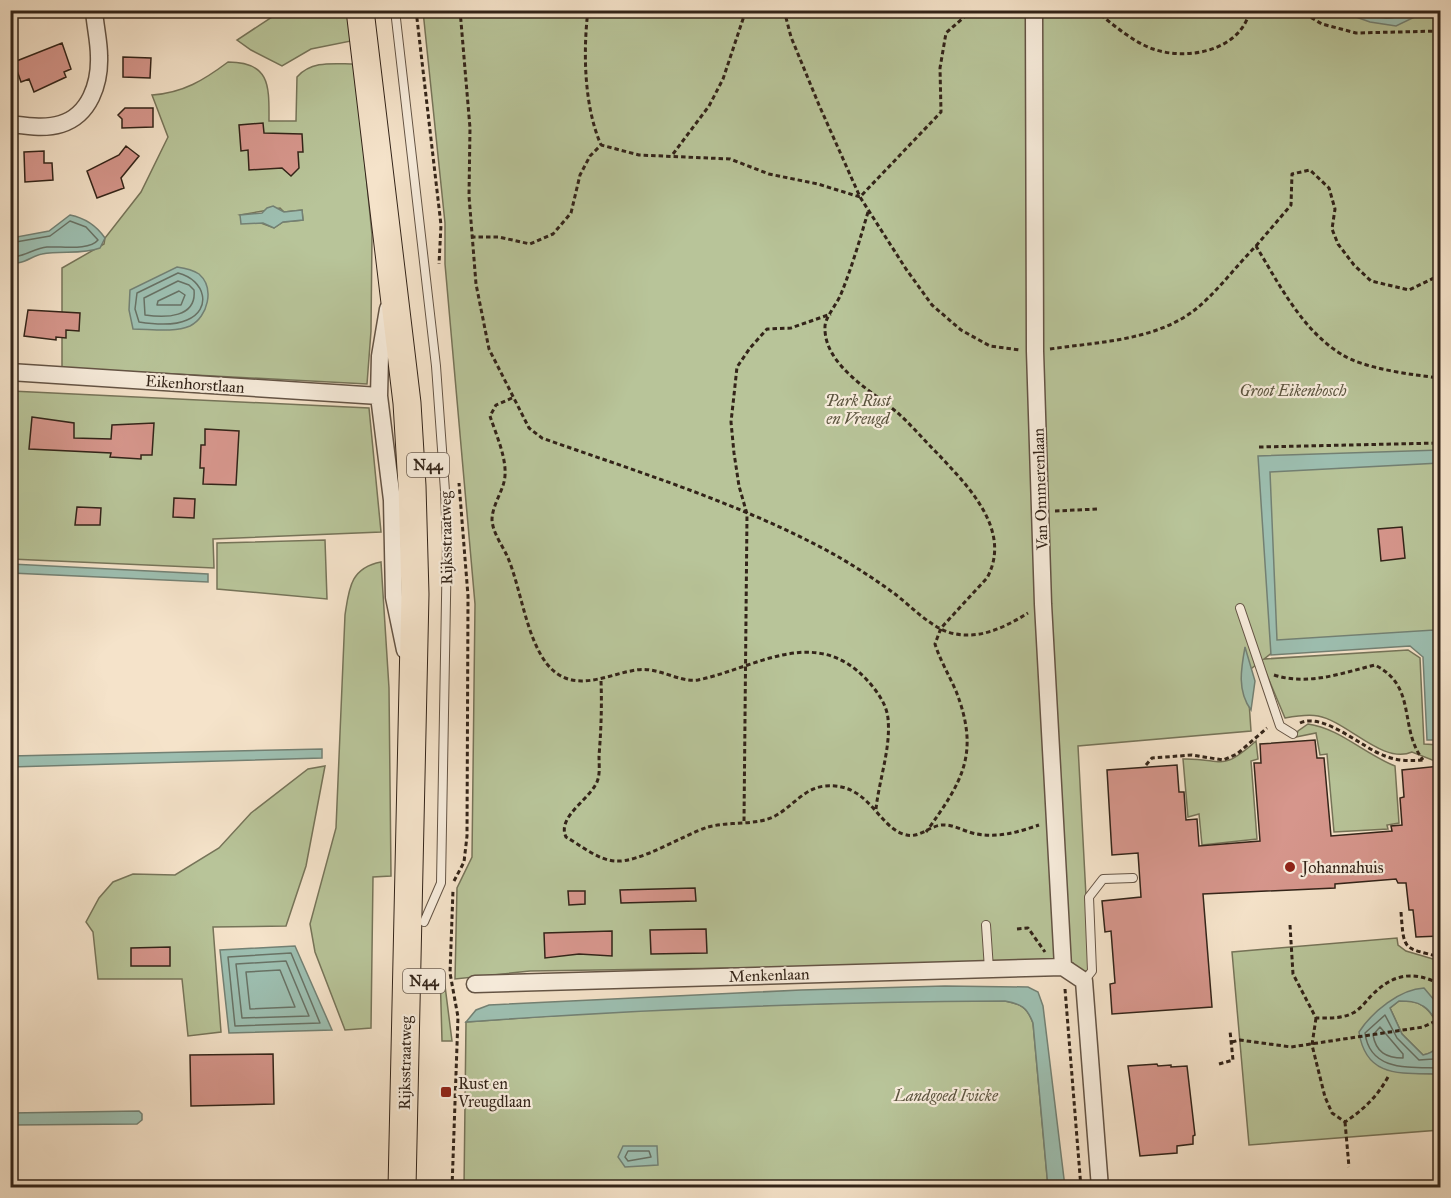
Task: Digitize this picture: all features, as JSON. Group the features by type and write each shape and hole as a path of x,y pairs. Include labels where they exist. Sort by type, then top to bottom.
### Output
{"main road":[{"name":"Rijksstraatweg","path":"360,10 407,403 412,486 415,594 402,1188"},
{"name":"Rijksstraatweg","path":"378,10 423,397 429,485 431,597 420,1188"}],"street":[{"path":"10,124 40,127 63,124 84,108 98,84 99,55 94,10"},
{"name":"Van Ommerenlaan","path":"1034,10 1035,351 1043,604 1063,967"},
{"name":"Rijksstraatweg","path":"393,287 380,356 379,396 392,500 394,597 413,686"},
{"name":"Eikenhorstlaan","path":"10,372 379,396"},
{"path":"1063,967 1084,981 1100,1188"},
{"name":"Menkenlaan","path":"475,984 1063,967"}],"lane":[{"name":"Rijksstraatweg","path":"395,10 436,366 447,543 441,883 424,922"},
{"path":"1240,608 1280,726 1293,734"},
{"path":"1084,981 1092,971 1089,897 1103,879 1133,878"},
{"path":"986,926 989,969"}],"path":[{"path":"460,10 471,128 471,237 476,284 489,349 529,428 542,438 653,476 747,514 827,551 860,570 941,628 954,634 976,634 993,630 1043,604"},
{"path":"461,17 470,10"},
{"path":"588,10 586,31 590,107 594,129 601,145"},
{"path":"672,155 709,106 723,79 746,10"},
{"path":"784,10 791,37 819,105 868,212 932,305 961,330 990,346 1035,351 1143,334 1192,312 1292,205 1292,174 1310,170 1329,188 1335,209 1332,229 1338,244 1354,265 1371,281 1409,290 1440,275"},
{"path":"958,22 965,10"},
{"path":"860,197 941,112 940,68 946,33 972,10"},
{"path":"1095,10 1152,49 1175,54 1216,50 1238,33 1250,10"},
{"path":"1298,10 1322,24 1356,33 1439,31"},
{"path":"471,237 499,237 530,244 553,234 571,213 580,175 590,156 601,145"},
{"path":"601,145 639,155 730,159 769,174 842,190 860,197"},
{"path":"868,212 841,295 825,325 830,348 844,368 901,416 976,497 989,520 995,544 993,568 983,584 941,628 935,644 964,717 969,752 950,799 926,832"},
{"path":"1256,246 1285,294 1312,330 1342,355 1401,372 1440,378"},
{"path":"744,821 747,514 739,486 731,423 737,367 758,337 767,329 791,328 819,320 831,313"},
{"path":"512,398 496,405 490,416 504,462 505,479 492,514 492,524 508,558 528,620 548,664 562,676 579,682 601,681 635,670 654,669 694,680 795,652 819,652 840,660 859,671 875,688 888,719 876,809"},
{"path":"1259,447 1440,443"},
{"path":"1041,511 1098,509"},
{"path":"1262,671 1302,680 1375,665 1389,672 1399,685 1415,750 1423,760"},
{"path":"601,681 602,722 598,779 591,792 564,824 566,837 607,859 617,862 668,845 707,828 763,820 776,815 803,794 823,786 849,790 876,809 893,829 905,835 926,832 944,825 976,834 998,837 1055,820"},
{"path":"1401,912 1403,943 1408,948 1440,957"},
{"path":"1290,925 1293,974 1316,1018 1312,1045 1325,1096 1332,1113 1345,1122"},
{"path":"1017,929 1028,928 1049,957 1063,967 1081,1188"},
{"path":"1316,1018 1336,1018 1355,1013 1388,981 1405,976 1424,976 1440,984"},
{"path":"452,1188 457,1008"},
{"path":"1232,1042 1240,1040 1291,1047 1312,1045 1404,1030 1428,1025 1440,1019"},
{"path":"1218,1064 1233,1060 1230,1031"},
{"path":"1345,1122 1361,1111 1380,1092 1388,1077"},
{"path":"1345,1122 1349,1167"}],"green space":[{"path":"281,11 353,11 356,40 311,49 282,66 237,40"},
{"name":"Park Rust en Vreugd","path":"423,11 1440,11 1440,734 1427,640 1278,648 1264,659 1408,650 1420,658 1424,744 1440,745 1440,763 1412,752 1389,753 1318,716 1285,718 1261,661 1247,672 1251,731 1078,746 1090,971 1074,972 1073,963 530,971 455,979 457,888 472,857 475,604 445,264 445,223"},
{"path":"228,62 253,66 265,79 269,97 269,121 296,121 297,77 309,68 316,65 355,64 372,235 371,331 367,384 62,368 62,268 104,244 105,238 141,192 168,137 152,95 174,92 202,80","holes":["280,208 284,212 302,210 303,220 283,222 274,228 240,215"]},
{"path":"11,391 369,408 381,532 213,539 214,568 11,559"},
{"path":"325,540 327,599 217,589 217,543"},
{"path":"381,562 389,688 391,876 373,877 371,1028 345,1030 315,952 310,924 336,828 345,615 348,597 357,575 363,569"},
{"path":"1308,724 1342,736 1395,766 1399,823 1387,825 1388,829 1334,832 1327,754 1320,755 1316,733 1296,737 1298,731"},
{"path":"1256,741 1258,759 1251,761 1257,839 1202,845 1199,814 1188,817 1183,759 1221,762 1235,757"},
{"path":"325,766 306,866 286,926 213,927 221,1032 188,1036 182,979 98,979 93,932 86,922 99,898 113,882 133,874 175,875 219,848 251,813 308,769"},
{"path":"1397,938 1398,945 1406,951 1440,961 1440,1007 1433,998 1398,997 1379,1010 1408,1073 1440,1074 1440,1130 1249,1145 1232,952"},
{"path":"440,970 443,970 452,1041 442,1041"},
{"name":"Landgoed Ivicke","path":"907,1001 1005,1001 1019,1005 1026,1010 1033,1023 1048,1187 464,1188 466,1022 646,1009"},
{"path":"1399,1001 1420,1004 1434,1018 1439,1041 1431,1052 1423,1055 1402,1034 1390,1008"}],"water":[{"path":"1419,10 1421,14 1396,26 1370,22 1339,11"},
{"path":"273,206 284,212 302,210 303,220 283,222 274,228 263,223 241,224 240,215 262,213"},
{"path":"70,215 85,220 98,229 105,238 100,248 42,254 23,262 11,262 11,238 49,231"},
{"path":"177,267 197,273 204,280 208,294 201,316 196,322 184,328 133,329 129,310 130,290"},
{"path":"1440,450 1440,463 1270,472 1277,640 1434,630 1440,740 1427,740 1423,657 1410,646 1271,655 1258,456"},
{"path":"11,564 208,574 208,582 11,573"},
{"path":"1245,647 1255,681 1251,710 1242,688 1241,672"},
{"path":"322,749 322,758 11,767 11,756"},
{"path":"295,946 332,1030 229,1033 220,950"},
{"path":"945,986 1028,987 1038,992 1043,1006 1065,1187 1048,1187 1033,1023 1026,1010 1015,1003 1005,1001 803,1005 601,1013 466,1022 476,1010 489,1005 801,990"},
{"path":"1424,988 1440,1007 1440,1074 1412,1074 1388,1070 1378,1066 1369,1058 1363,1047 1359,1032 1371,1017 1396,997 1415,989","holes":["1399,1001 1420,1004 1434,1018 1439,1041 1431,1052 1423,1055 1402,1034 1390,1008"]},
{"path":"139,1111 142,1114 142,1120 137,1124 11,1125 11,1113"},
{"path":"623,1146 657,1146 658,1165 625,1167 618,1157"}],"building":[{"path":"62,43 71,69 64,72 66,77 34,92 29,79 21,82 14,62"},
{"path":"123,57 151,58 150,78 123,77"},
{"path":"125,108 153,108 153,127 122,128 122,119 118,115"},
{"path":"263,123 264,133 302,134 303,152 298,152 299,168 291,176 282,168 249,170 248,150 241,151 239,125"},
{"path":"126,146 139,156 121,178 124,188 97,198 87,171 119,155"},
{"path":"44,151 44,163 52,163 53,180 25,182 24,152"},
{"path":"28,310 80,313 79,331 66,330 66,338 56,337 56,340 24,336"},
{"path":"32,417 74,423 74,438 111,439 112,425 154,423 152,455 141,455 141,459 110,457 111,453 29,449"},
{"path":"205,429 239,431 236,485 203,484 204,468 200,468 201,445 205,445"},
{"path":"174,498 195,499 194,518 173,517"},
{"path":"77,507 101,508 100,525 75,525"},
{"path":"1402,527 1405,558 1381,561 1378,529"},
{"name":"Johannahuis","path":"1315,740 1317,758 1324,758 1331,836 1392,831 1391,826 1402,825 1400,798 1404,797 1402,770 1440,766 1440,936 1416,937 1413,910 1409,910 1406,883 1398,883 1396,879 1335,884 1335,888 1203,894 1212,1007 1112,1014 1110,984 1115,983 1111,931 1105,932 1102,901 1141,897 1138,853 1112,855 1107,770 1177,765 1179,792 1184,792 1186,820 1197,819 1199,846 1260,841 1254,763 1261,763 1260,744"},
{"path":"695,888 696,901 621,903 620,890"},
{"path":"568,891 585,891 585,904 569,905"},
{"path":"706,929 707,953 651,954 650,930"},
{"path":"612,931 612,956 579,954 545,958 544,933"},
{"path":"170,947 170,966 131,966 131,948"},
{"path":"273,1054 274,1104 191,1106 190,1055"},
{"path":"1157,1064 1158,1066 1171,1065 1171,1067 1187,1066 1195,1135 1193,1144 1177,1146 1177,1153 1140,1156 1128,1066"}],"place":[{"name":"Johannahuis","path":"1290,867"},
{"name":"Rust en Vreugdlaan","path":"446,1092"}],"park label":[{"name":"Groot Eikenbosch","path":"1293,390"}]}
